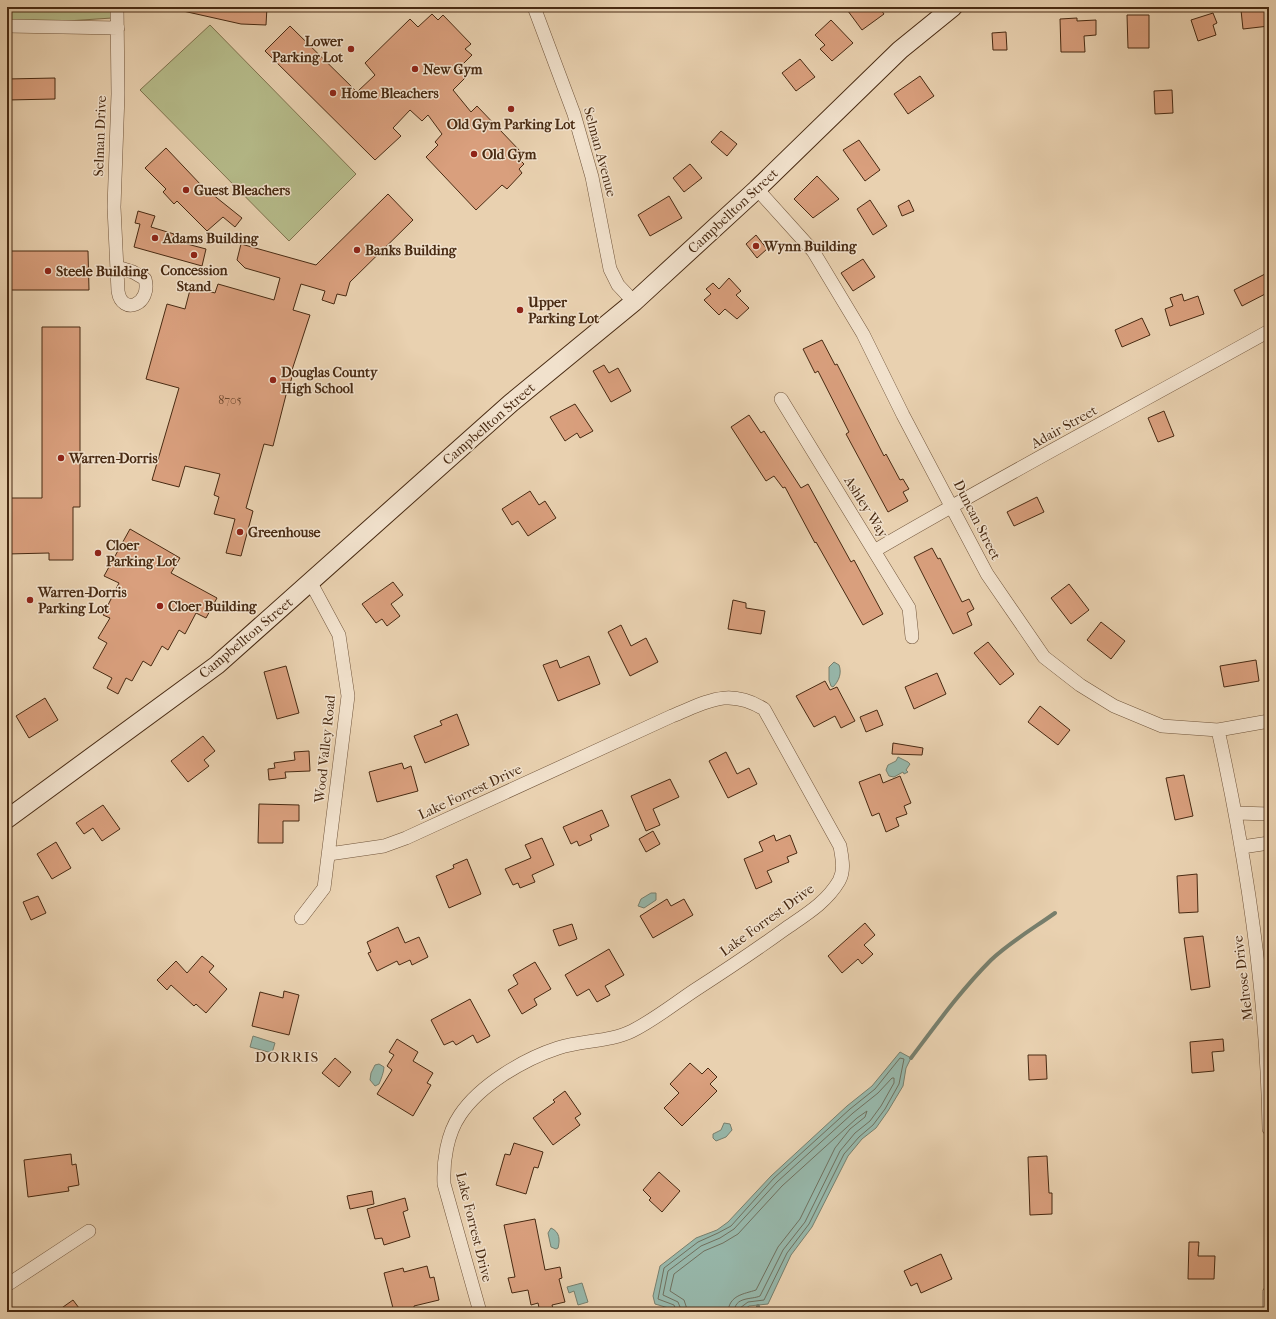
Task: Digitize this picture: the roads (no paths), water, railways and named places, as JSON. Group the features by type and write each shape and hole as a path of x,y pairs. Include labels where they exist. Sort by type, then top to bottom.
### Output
{"main road":[{"name":"Campbellton Street","path":"7,819 217,665 311,583 511,403 634,302 757,189 900,50 953,7"}],"street":[{"name":"Selman Drive","path":"117,7 118,94 114,207 117,267"},
{"name":"Selman Avenue","path":"534,7 574,114 592,177 610,269 618,285 634,302"},
{"path":"7,26 118,28"},
{"name":"Duncan Street","path":"757,189 814,251 863,334 903,415 952,506 966,538 987,574 1044,657 1080,685 1114,706 1162,726 1218,730 1269,721"},
{"name":"Adair Street","path":"874,551 952,506 1078,438 1269,331"},
{"name":"Ashley Way","path":"781,399 909,608 912,637"},
{"name":"Wood Valley Road","path":"301,918 324,888 348,696 340,635 311,583"},
{"name":"Lake Forrest Drive","path":"329,854 384,846 406,838 672,716 703,703 727,696 749,700 764,709 840,846 843,865 839,880 824,901 748,956 654,1018 630,1032 614,1037 588,1040 558,1048 528,1061 500,1077 483,1089 460,1115 446,1150 443,1170 444,1184 480,1312"},
{"name":"Melrose Drive","path":"1218,730 1237,813 1266,1001 1269,1129"},
{"path":"1237,813 1269,814"},
{"path":"1242,846 1269,843"},
{"path":"7,1285 89,1231"},
{"path":"1269,1293 1269,1312"}],"water":[{"path":"834,662 839,665 840,674 833,687 831,686 829,680 829,667"},
{"path":"898,757 910,764 906,770 908,772 904,774 903,772 894,777 889,776 886,770 888,765 896,761"},
{"path":"651,893 656,893 656,900 644,908 638,906 641,899"},
{"path":"253,1036 275,1043 272,1053 250,1047"},
{"path":"900,1052 911,1058 906,1068 903,1086 876,1128 862,1139 848,1156 812,1227 791,1255 768,1304 749,1306 741,1312 674,1312 672,1309 655,1304 653,1296 660,1266 696,1238 717,1230 728,1222 771,1176 847,1106 872,1086"},
{"path":"379,1064 384,1067 384,1071 379,1084 375,1086 370,1080 371,1073 375,1065"},
{"path":"724,1123 730,1124 732,1130 726,1137 716,1141 713,1138 713,1134 721,1130"},
{"path":"551,1228 559,1236 559,1245 556,1249 551,1247 548,1233"},
{"path":"582,1283 588,1302 578,1305 574,1291 569,1293 567,1287"}],"waterway":[{"path":"911,1058 939,1020 980,971 998,953 1055,913"},
{"path":"758,1306 758,1312"}],"place":[{"name":"Lower Parking Lot","path":"351,49"},
{"name":"New Gym","path":"415,69"},
{"name":"Home Bleachers","path":"333,93"},
{"name":"Old Gym Parking Lot","path":"511,109"},
{"name":"Old Gym","path":"474,154"},
{"name":"Guest Bleachers","path":"186,190"},
{"name":"Adams Building","path":"155,238"},
{"name":"Wynn Building","path":"756,246"},
{"name":"Banks Building","path":"357,250"},
{"name":"Concession Stand","path":"194,255"},
{"name":"Steele Building","path":"48,271"},
{"name":"Upper Parking Lot","path":"520,310"},
{"name":"Douglas County High School","path":"273,380"},
{"name":"Warren-Dorris","path":"61,458"},
{"name":"Greenhouse","path":"240,532"},
{"name":"Cloer Parking Lot","path":"98,553"},
{"name":"Warren-Dorris Parking Lot","path":"30,600"},
{"name":"Cloer Building","path":"160,606"}],"district":[{"name":"DORRIS","path":"287,1057"}]}
